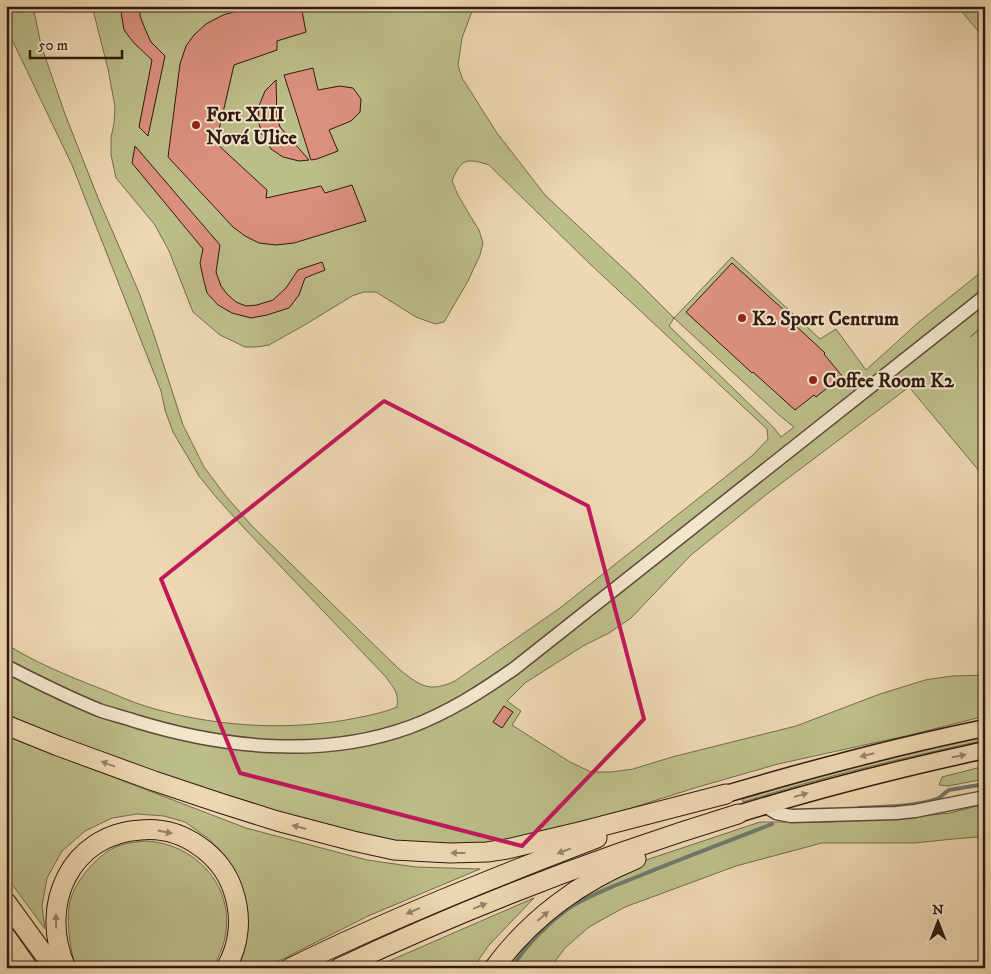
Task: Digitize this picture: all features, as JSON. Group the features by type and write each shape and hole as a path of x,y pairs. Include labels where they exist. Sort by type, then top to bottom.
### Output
{"highway":[{"path":"6,725 145,778 220,803 278,821 394,850 460,853 507,849 726,794"},
{"path":"290,968 431,903 515,869 612,832 726,794"},
{"path":"339,968 433,925 527,887 669,835 738,814"},
{"path":"494,968 507,950 537,921 582,886 623,864 738,814"},
{"path":"66,968 58,944 55,921 58,899 67,875 81,857 98,843 117,834 144,829 166,831 189,839 208,852 223,870 235,897 239,915 236,945 226,968"},
{"path":"6,902 54,968"},
{"path":"6,937 28,968"}],"main road":[{"path":"726,794 914,743 985,728"},
{"path":"738,814 868,777 985,750"}],"street":[{"path":"6,666 50,689 100,710 174,733 228,742 268,746 318,746 371,738 409,727 434,717 487,688 515,668 985,296"},
{"path":"765,806 776,813 791,816 896,813 985,798"}],"highlighted area":[{"path":"384,401 588,506 644,719 522,846 240,773 161,579"}],"green space":[{"path":"6,6 36,6 34,11 41,45 65,114 98,198 140,295 183,425 204,467 251,525 399,669 413,680 425,686 438,687 455,681 560,608 753,455 768,439 767,429 589,263 489,165 475,161 462,164 452,181 458,195 479,230 483,243 480,255 468,281 444,322 435,324 416,317 376,292 364,292 352,296 269,345 245,347 220,335 193,312 169,251 155,225 116,178 111,155 115,107 108,69 92,6 474,6 462,38 458,65 462,78 497,133 545,195 674,318 732,257 820,339 836,329 866,370 920,321 985,269 985,324 970,337 985,325 985,478 909,387 767,494 691,555 631,618 525,683 507,701 521,711 512,725 570,762 591,772 633,769 672,757 796,726 880,694 925,680 952,676 985,675 985,716 910,735 778,764 561,830 472,846 403,843 336,828 217,794 6,718 6,644 28,657 75,679 135,703 197,719 271,726 321,723 346,720 385,711 397,707 397,698 386,677 216,497 199,476 173,432 161,391 72,165 6,27","holes":["674,318 794,427 781,437 669,326"]},
{"path":"957,6 985,6 985,39"},
{"path":"6,736 246,828 367,860 416,867 480,869 368,916 265,968 239,968 245,945 240,886 227,858 209,839 185,822 164,816 137,814 112,818 85,831 62,851 47,878 42,906 45,929 6,876"},
{"path":"985,736 985,740 863,768 743,802 742,799 863,765"},
{"path":"985,766 985,779 948,786 939,785 942,777"},
{"path":"985,804 985,839 978,837 914,843 822,843 736,866 625,907 589,927 565,948 550,968 501,968 525,940 598,884 646,860 760,822 829,822 896,819 950,813"},
{"path":"147,841 170,846 190,855 206,869 218,885 225,905 227,925 222,947 212,968 76,968 68,922 69,907 74,890 96,860 110,850 123,844"},
{"path":"534,898 489,945 473,968 373,968"}],"building":[{"path":"122,6 140,6 140,16 151,42 165,56 148,136 139,127 152,60 134,43 124,30"},
{"name":"Fort XIII Nová Ulice","path":"255,6 301,6 306,32 277,41 277,50 234,65 216,143 267,190 266,198 321,186 325,193 352,185 366,221 294,243 276,245 259,243 233,227 168,157 180,64 186,46 206,24 223,15"},
{"path":"313,68 318,90 340,86 353,88 361,99 360,112 351,121 329,130 338,151 311,160 284,75"},
{"path":"276,80 277,117 280,127 309,160 299,161 283,157 271,149 262,134 258,120 259,106 265,91"},
{"path":"135,146 220,245 216,272 221,286 236,302 246,306 273,300 286,288 298,270 322,262 325,270 305,278 299,295 289,308 251,318 232,313 218,305 207,293 200,263 203,249 132,163"},
{"name":"K2 Sport Centrum","path":"732,263 798,323 796,326 825,353 842,376 816,397 814,395 795,410 686,312"},
{"path":"504,706 513,712 502,728 493,722"}],"waterway":[{"path":"859,808 919,804 937,799 949,790 985,784"},
{"path":"511,968 545,928 577,903 668,864 772,824"}],"place":[{"name":"Fort XIII Nová Ulice","path":"196,125"},
{"name":"K2 Sport Centrum","path":"742,318"},
{"name":"Coffee Room K2","path":"813,380"}]}
